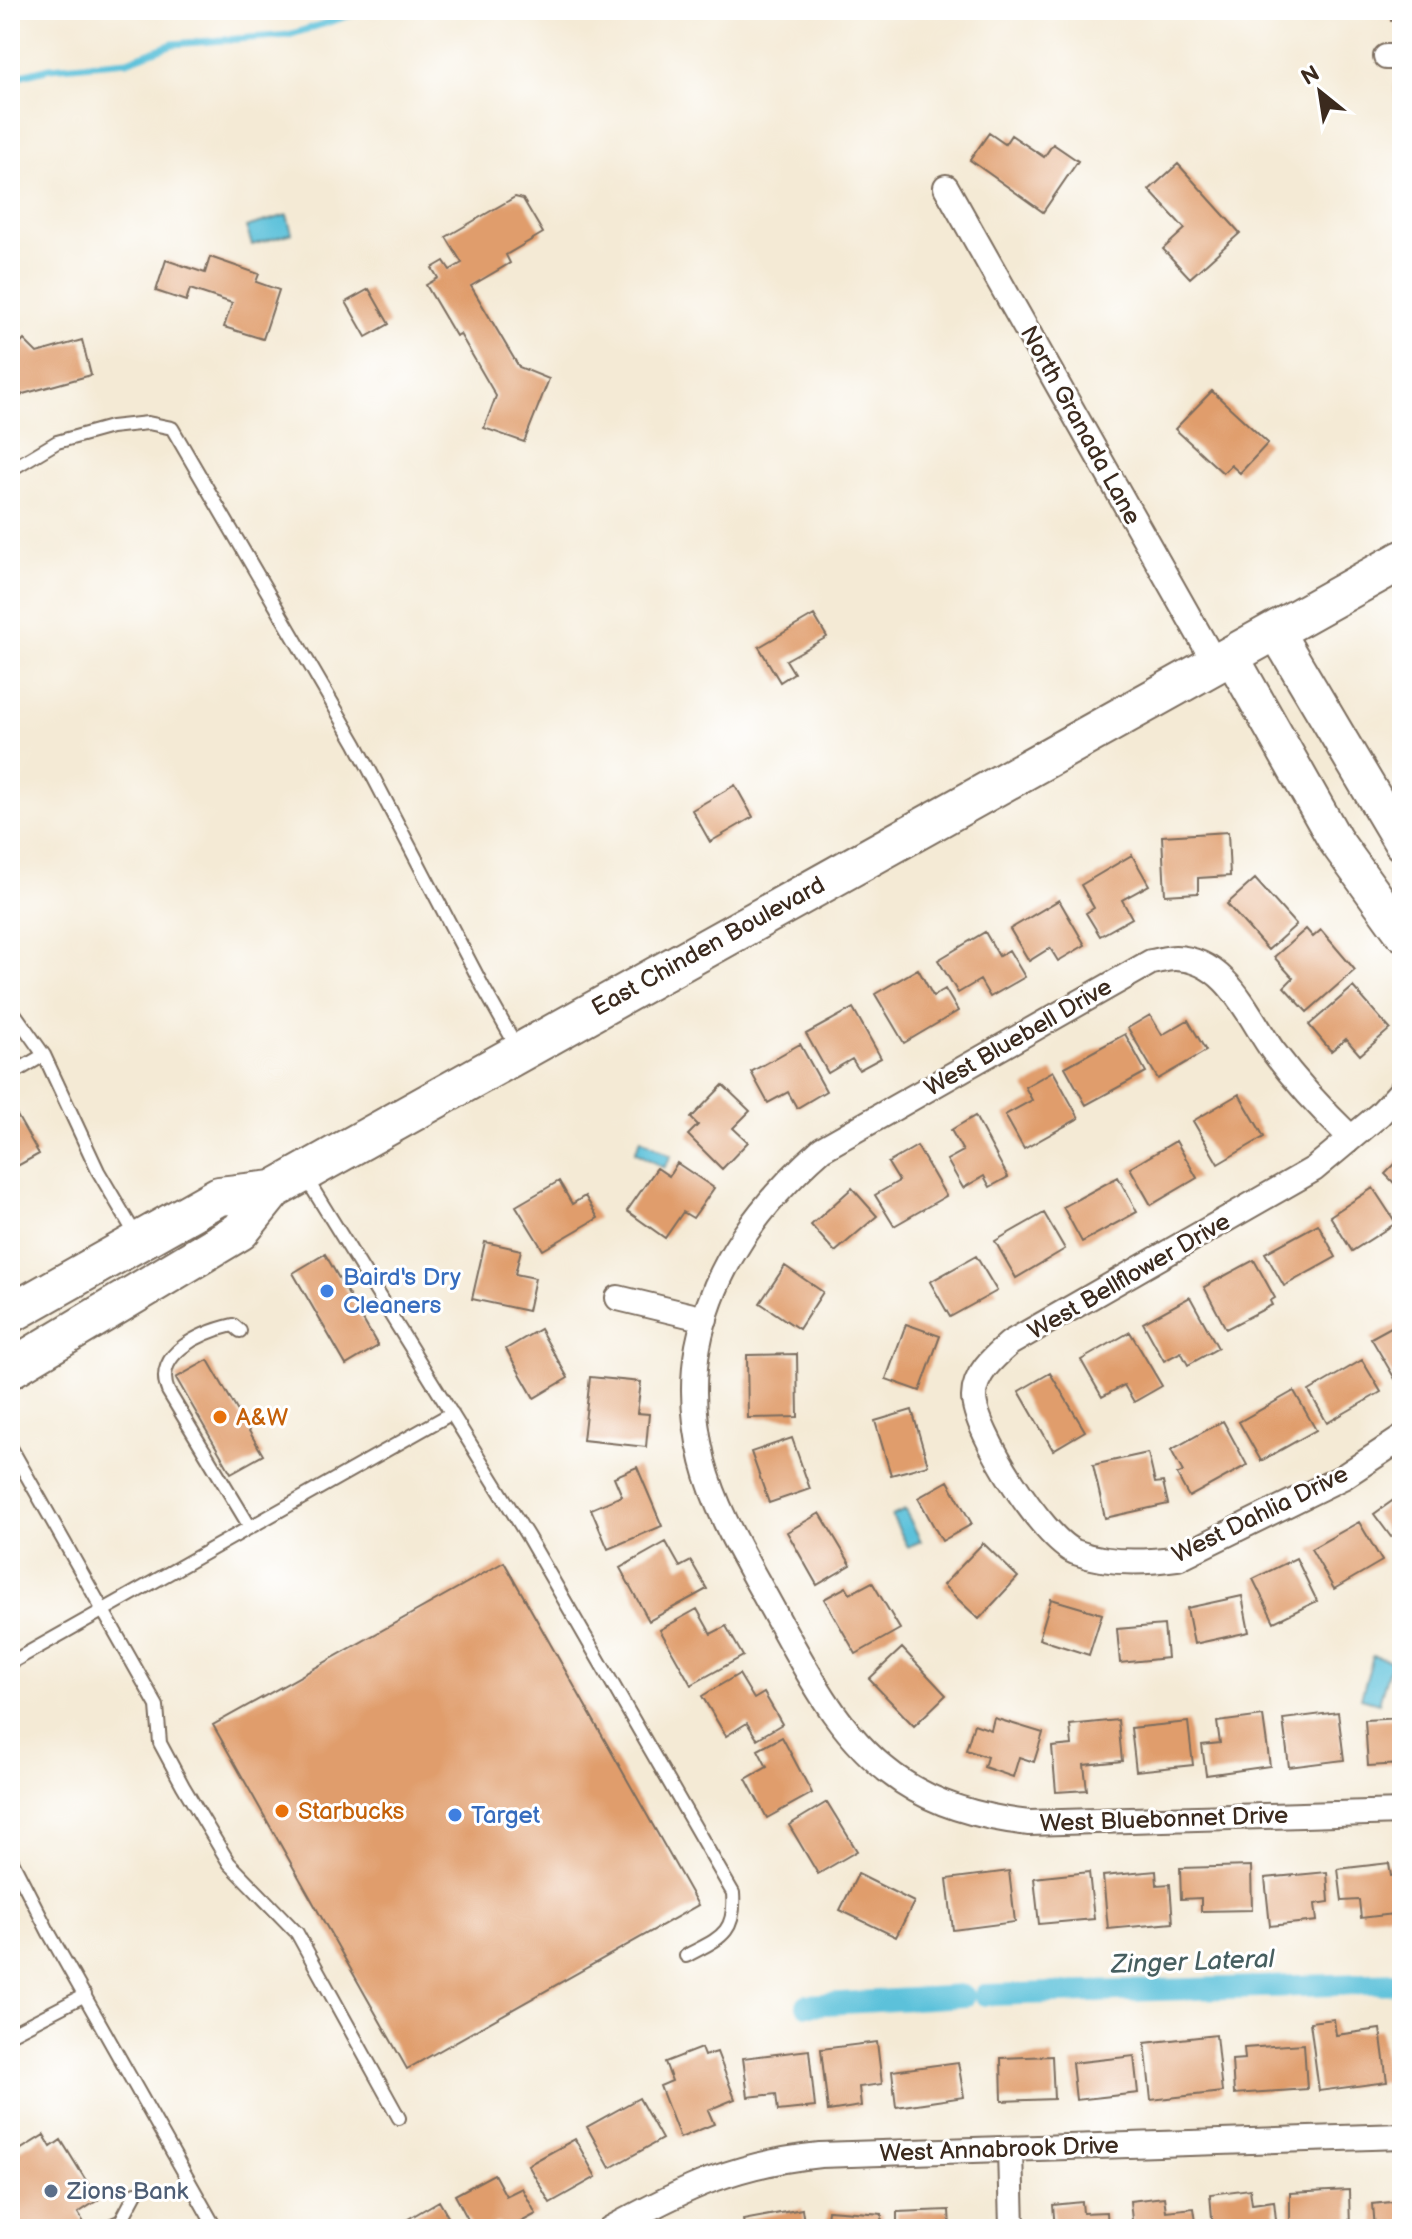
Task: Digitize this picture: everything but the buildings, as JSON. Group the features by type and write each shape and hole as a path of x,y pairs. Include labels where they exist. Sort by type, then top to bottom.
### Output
{"main road":[{"name":"East Chinden Boulevard","path":"10,1314 219,1196 288,1181 1402,560"},
{"path":"10,1369 240,1231 288,1181"},
{"path":"10,1362 36,1328 128,1273 139,1240"}],"street":[{"name":"North Granada Lane","path":"946,187 1223,659"},
{"path":"1275,630 1402,844"},
{"path":"1223,659 1335,840 1402,933"},
{"name":"West Bluebell Drive","path":"930,1795 895,1776 845,1729 823,1699 722,1517 703,1462 697,1434 695,1376 698,1347 705,1319 725,1268 752,1222 786,1182 822,1149 1151,962 1176,958 1201,965 1223,979 1240,999 1275,1053 1317,1104 1351,1138"},
{"name":"West Bellflower Drive","path":"1031,1510 979,1425 973,1395 986,1363 1010,1343 1292,1183 1335,1153 1402,1090"},
{"path":"618,1298 705,1319"},
{"name":"West Dahlia Drive","path":"1031,1510 1046,1529 1076,1552 1126,1562 1178,1558 1343,1477 1402,1438"},
{"name":"West Bluebonnet Drive","path":"930,1795 962,1809 1029,1823 1402,1812"},
{"name":"West Annabrook Drive","path":"610,2229 702,2181 745,2167 820,2155 1402,2136"},
{"path":"1010,2149 1012,2229"}],"lane":[{"path":"10,470 57,442 111,427 148,423 172,428 356,744 483,987 520,1051"},
{"path":"10,1007 44,1055 98,1171 139,1240"},
{"path":"10,1075 44,1055"},
{"path":"288,1181 452,1413 528,1537 733,1893 735,1916 722,1936 686,1956"},
{"path":"240,1331 233,1325 215,1329 170,1356 163,1372 168,1391 250,1527"},
{"path":"10,1663 452,1413"},
{"path":"10,1446 157,1706 160,1743 183,1786 229,1863 297,1933 399,2118"},
{"path":"10,1857 212,2222 204,2229"},
{"path":"10,2034 85,1995"},
{"path":"103,2229 121,2221 136,2193"}],"water":[{"path":"287,215 292,233 252,245 246,227"},
{"path":"641,1139 671,1156 664,1168 635,1152"},
{"path":"905,1510 921,1541 908,1547 892,1516"},
{"path":"1373,1656 1391,1661 1379,1703 1361,1698"}],"waterway":[{"path":"10,78 50,68 127,61 173,44 289,35 366,10"},
{"name":"Zinger Lateral","path":"985,1995 1402,1983"},
{"name":"Zinger Lateral","path":"807,2005 964,1996"}],"place":[{"name":"Baird's Dry Cleaners","path":"327,1291"},
{"name":"A&W","path":"220,1417"},
{"name":"Starbucks","path":"282,1811"},
{"name":"Target","path":"455,1815"},
{"name":"Zions Bank","path":"51,2191"}]}
